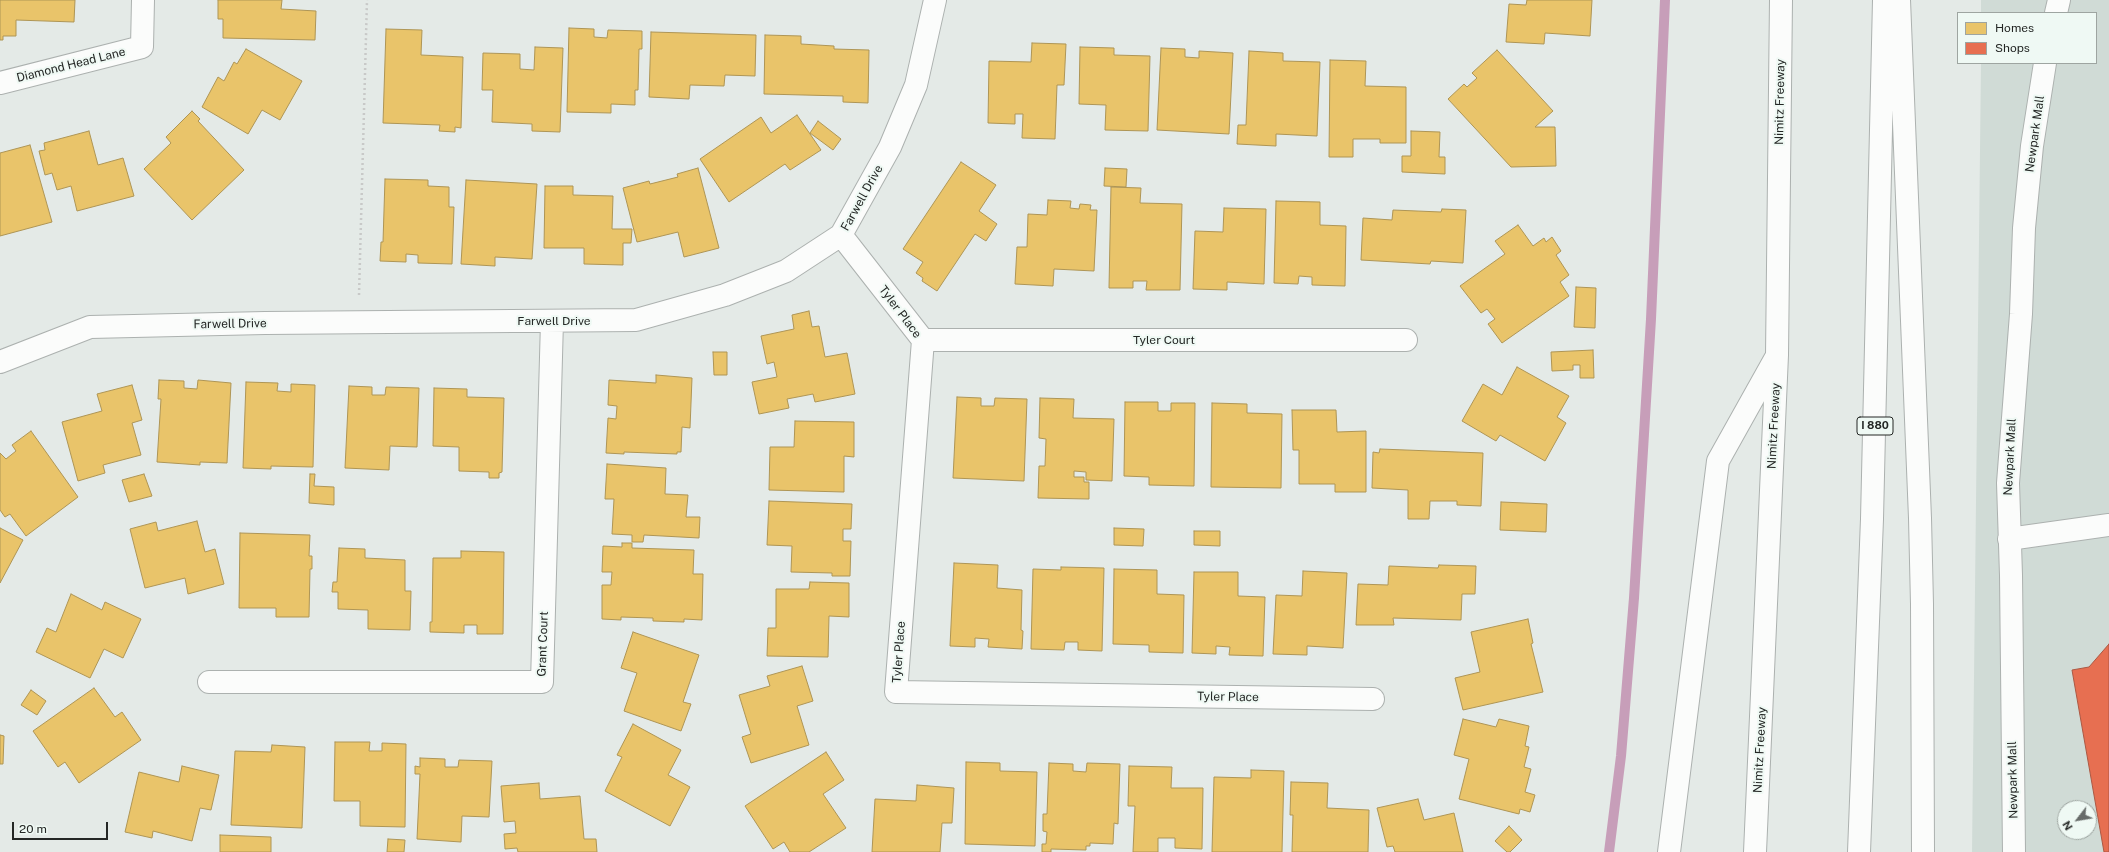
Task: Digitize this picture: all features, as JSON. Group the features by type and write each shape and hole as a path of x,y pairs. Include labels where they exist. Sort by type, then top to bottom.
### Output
{"main road":[{"name":"Diamond Head Lane","path":"0,83 142,47 143,0"},
{"name":"Farwell Drive","path":"0,362 90,327 358,322 636,320 725,295 786,271 841,235 890,147 916,85 935,0"},
{"name":"Nimitz Freeway","path":"1755,852 1777,355 1781,0"},
{"name":"I 880","path":"1859,852 1872,519 1884,0"},
{"path":"1899,0 1920,518 1922,604 1923,852"},
{"path":"2056,12 2059,0"},
{"name":"Newpark Mall","path":"2014,852 2011,575 2008,483 2021,314 2024,228 2032,146 2045,64"},
{"name":"Tyler Place","path":"841,235 923,340 896,692 1373,699"},
{"name":"Grant Court","path":"209,682 542,682 552,321"},
{"name":"Tyler Court","path":"923,340 1406,340"},
{"path":"1669,852 1718,461 1777,355"},
{"path":"2009,539 2109,526"}],"path":[{"path":"358,322 368,0"}],"shaded area":[{"path":"1981,0 2109,0 2109,852 1972,852 1981,64 2097,64 2097,12 1981,12"}],"building: Homes":[{"path":"0,0 75,0 74,22 16,20 16,36 3,36 3,40 0,40"},
{"path":"218,0 282,0 281,9 316,11 315,40 223,38 223,19 218,19"},
{"path":"1527,0 1592,0 1590,36 1545,33 1544,44 1506,42 1509,4 1526,5"},
{"path":"569,28 594,29 594,37 607,38 608,30 642,31 642,49 639,49 638,90 635,90 635,105 611,104 611,113 567,112"},
{"path":"386,29 422,30 421,55 463,57 461,128 455,127 455,132 439,131 440,125 383,123"},
{"path":"651,32 756,35 755,76 725,75 724,86 690,85 689,99 649,97"},
{"path":"765,35 801,36 801,44 834,46 834,49 869,50 868,103 843,102 843,96 764,94"},
{"path":"1032,43 1066,44 1064,85 1057,85 1055,139 1022,138 1023,114 1015,114 1015,124 988,123 989,61 1031,62"},
{"path":"535,47 563,48 560,132 532,131 532,124 492,122 493,90 482,90 483,53 520,54 520,69 534,70"},
{"path":"1080,47 1114,48 1114,55 1150,56 1148,131 1105,130 1106,105 1079,104"},
{"path":"1161,48 1185,49 1185,57 1199,58 1199,51 1233,53 1229,134 1157,130"},
{"path":"246,49 302,81 280,120 262,110 248,134 202,107 218,77 224,81 234,62 237,64"},
{"path":"1497,50 1553,111 1535,127 1555,127 1556,166 1511,167 1448,99 1464,84 1467,87 1477,78 1472,73"},
{"path":"1249,51 1283,53 1283,61 1320,62 1317,136 1276,134 1276,146 1237,144 1238,125 1246,125"},
{"path":"1330,60 1366,61 1365,86 1406,87 1406,143 1380,143 1380,139 1353,139 1353,157 1329,157"},
{"path":"192,111 200,119 198,121 244,170 192,220 144,169 171,143 166,137"},
{"path":"797,115 821,150 790,170 785,164 729,202 700,159 761,117 771,133"},
{"path":"818,121 841,139 833,150 810,133"},
{"path":"89,131 98,165 123,158 134,196 77,211 71,186 57,190 52,173 45,175 39,151 45,150 44,143"},
{"path":"1411,131 1440,132 1439,157 1445,157 1445,174 1402,172 1402,156 1411,156"},
{"path":"30,145 52,222 0,236 0,153"},
{"path":"961,162 996,185 979,211 997,224 986,241 975,234 937,291 922,281 923,278 916,273 923,262 903,249"},
{"path":"698,168 719,248 684,257 678,232 637,242 623,188 649,181 650,184 678,177 677,174"},
{"path":"1105,168 1127,169 1126,187 1104,186"},
{"path":"385,179 428,180 428,186 449,187 449,207 454,207 452,264 418,263 418,255 406,254 406,262 380,261 381,242 383,242"},
{"path":"466,180 537,184 532,259 495,257 495,266 461,264"},
{"path":"545,186 573,186 573,195 613,196 612,229 632,229 631,243 623,243 623,265 584,264 584,248 544,248"},
{"path":"1111,187 1141,188 1140,203 1182,204 1180,290 1146,290 1147,281 1133,281 1133,288 1109,288"},
{"path":"1048,200 1071,201 1070,208 1079,209 1080,204 1091,205 1090,210 1097,210 1094,271 1054,269 1053,286 1015,284 1017,247 1027,247 1028,214 1047,215"},
{"path":"1276,201 1320,202 1320,225 1346,226 1345,286 1312,285 1312,277 1299,276 1298,284 1274,283"},
{"path":"1224,208 1266,209 1264,284 1227,282 1227,290 1193,289 1195,231 1223,232"},
{"path":"1442,209 1466,210 1463,263 1431,261 1430,264 1361,260 1363,218 1392,220 1393,210 1441,212"},
{"path":"1518,225 1533,246 1544,238 1546,242 1552,237 1561,251 1556,255 1569,275 1560,282 1569,296 1502,343 1488,324 1495,319 1487,309 1481,313 1460,286 1505,254 1495,241"},
{"path":"1576,287 1596,288 1595,328 1574,327"},
{"path":"809,311 812,327 819,326 825,357 847,353 855,394 815,402 813,394 787,399 789,408 759,414 752,382 777,377 774,362 767,364 761,336 794,329 792,315"},
{"path":"1593,350 1594,378 1580,378 1580,365 1573,365 1573,370 1552,371 1551,352"},
{"path":"713,352 727,352 727,375 714,375"},
{"path":"1517,367 1569,396 1557,417 1566,423 1545,461 1500,435 1496,441 1462,421 1483,384 1502,395"},
{"path":"656,375 692,378 690,428 682,427 681,452 677,452 677,454 624,452 624,454 606,453 608,418 616,419 617,406 608,405 609,380 656,383"},
{"path":"159,380 184,381 184,388 197,389 198,380 231,383 227,463 200,462 200,465 157,462 161,399 158,399"},
{"path":"246,382 278,383 277,391 291,392 291,384 315,385 313,467 271,466 271,469 243,468"},
{"path":"132,385 142,420 132,423 141,455 103,465 105,473 78,481 62,422 102,411 97,394"},
{"path":"349,386 372,387 372,395 385,395 386,387 419,388 417,447 390,446 389,470 345,468"},
{"path":"434,388 467,389 467,397 504,398 502,472 499,473 499,478 489,478 489,472 459,471 459,447 433,446"},
{"path":"957,397 981,398 981,406 994,406 995,398 1027,399 1024,481 953,478"},
{"path":"1040,398 1074,399 1073,418 1114,419 1112,481 1086,480 1086,472 1074,471 1074,477 1084,477 1084,482 1089,482 1089,499 1038,498 1039,466 1045,466 1046,439 1039,438"},
{"path":"1125,402 1158,402 1158,411 1171,411 1171,403 1195,403 1194,486 1149,485 1149,477 1124,476"},
{"path":"1212,403 1247,404 1247,413 1282,414 1281,488 1211,487"},
{"path":"1292,410 1336,410 1337,432 1366,431 1366,492 1335,492 1335,484 1299,484 1299,450 1293,450"},
{"path":"795,421 854,422 854,457 844,456 844,492 769,490 770,447 794,447"},
{"path":"31,431 78,497 26,536 10,514 5,517 0,510 0,453 6,459 16,451 12,445"},
{"path":"1380,449 1483,453 1481,506 1457,505 1457,501 1430,501 1429,519 1408,519 1408,490 1372,488 1373,452 1379,453"},
{"path":"607,464 666,468 665,494 688,495 686,517 700,517 699,538 644,535 643,542 632,542 632,535 612,534 614,499 605,499"},
{"path":"144,474 152,496 129,502 122,480"},
{"path":"310,474 315,474 314,486 334,487 334,505 309,503"},
{"path":"769,501 852,504 851,529 843,529 843,541 851,541 850,576 832,576 832,573 791,572 792,546 767,545"},
{"path":"1501,502 1547,504 1546,532 1500,530"},
{"path":"197,521 205,552 215,549 224,584 188,594 185,578 145,588 130,529 156,522 158,531"},
{"path":"0,528 23,540 0,583"},
{"path":"1114,528 1144,529 1143,546 1114,545"},
{"path":"1194,531 1220,531 1220,546 1194,545"},
{"path":"240,533 310,535 309,556 312,556 312,569 310,569 309,617 276,617 276,608 239,608"},
{"path":"622,543 632,543 632,548 694,550 693,574 703,574 702,620 684,619 684,622 653,621 653,618 621,617 621,620 602,619 602,585 611,585 612,572 602,572 603,546 622,547"},
{"path":"339,548 365,549 365,558 405,560 405,591 411,591 410,630 368,629 368,610 338,609 338,592 332,592 333,582 337,582"},
{"path":"461,551 504,552 503,634 477,634 477,625 464,625 464,633 430,632 430,622 432,622 433,558 461,558"},
{"path":"954,563 998,565 997,588 1022,590 1022,649 988,647 989,639 975,638 975,647 950,646"},
{"path":"1439,565 1476,566 1475,594 1462,594 1461,620 1393,618 1394,625 1356,625 1358,584 1388,585 1389,566 1438,568"},
{"path":"1061,567 1104,568 1102,651 1078,650 1078,642 1065,642 1064,650 1031,649 1033,569 1061,570"},
{"path":"1114,569 1157,570 1157,594 1184,595 1183,653 1149,652 1149,645 1113,644"},
{"path":"1303,571 1347,573 1343,648 1307,646 1307,655 1273,654 1276,595 1302,596"},
{"path":"1194,572 1238,572 1238,596 1265,597 1263,656 1229,655 1230,647 1216,646 1216,654 1192,653"},
{"path":"810,582 849,583 849,617 829,616 828,657 767,656 768,628 776,628 776,589 809,589"},
{"path":"71,594 102,610 105,602 141,619 123,658 104,649 90,678 36,652 47,628 56,632"},
{"path":"1528,619 1533,643 1531,644 1543,692 1463,710 1455,678 1480,672 1471,632"},
{"path":"633,632 699,655 683,702 691,704 681,731 624,711 637,673 621,668"},
{"path":"802,666 813,701 797,706 809,745 751,763 742,737 751,734 739,695 770,686 767,676"},
{"path":"94,688 115,717 122,712 141,740 79,783 65,762 58,767 33,731"},
{"path":"31,690 46,701 37,715 21,705"},
{"path":"1463,719 1496,727 1499,719 1529,726 1525,746 1529,747 1524,767 1531,769 1525,792 1535,795 1530,812 1520,809 1519,814 1459,799 1469,759 1454,755"},
{"path":"633,724 681,750 668,775 690,787 670,826 605,791 622,757 617,755"},
{"path":"0,735 4,736 3,764 0,764"},
{"path":"335,742 370,742 369,751 382,751 382,743 406,744 405,827 360,826 360,801 334,801"},
{"path":"272,745 305,747 302,828 231,825 235,751 271,752"},
{"path":"826,752 844,780 823,794 846,828 809,852 790,852 784,842 773,849 745,806"},
{"path":"420,758 445,759 445,767 458,767 459,760 492,761 489,817 462,816 461,842 417,839 420,774 415,774 415,766 420,767"},
{"path":"966,762 1000,763 1000,771 1037,772 1035,846 965,844"},
{"path":"1049,763 1073,764 1073,771 1086,772 1087,763 1120,764 1118,824 1114,823 1113,844 1090,843 1090,846 1086,846 1086,850 1051,849 1051,852 1042,852 1042,844 1046,844 1047,832 1043,831 1043,814 1047,814"},
{"path":"182,766 219,775 211,810 200,808 192,841 153,831 152,838 125,832 139,772 179,782"},
{"path":"1129,766 1172,767 1171,788 1203,788 1202,849 1175,848 1175,838 1158,838 1158,852 1133,852 1135,806 1128,806"},
{"path":"1251,770 1284,771 1282,852 1212,852 1214,777 1251,778"},
{"path":"1291,782 1328,783 1327,808 1369,810 1368,852 1292,852 1293,815 1290,815"},
{"path":"539,783 540,799 580,796 584,839 596,839 597,852 518,852 517,848 505,849 504,834 516,833 515,821 504,822 501,786"},
{"path":"917,785 954,788 952,823 942,823 940,852 872,852 875,799 916,801"},
{"path":"1418,799 1424,820 1454,813 1463,852 1395,852 1393,846 1387,847 1377,808"},
{"path":"1509,826 1522,840 1510,852 1507,852 1495,841"},
{"path":"220,835 271,837 271,852 220,852"},
{"path":"388,839 405,840 404,852 387,852"}],"building: Shops":[{"path":"2109,644 2109,852 2104,852 2097,812 2097,800 2095,800 2072,670 2089,667"}],"waterway":[{"path":"1609,852 1621,756 1634,598 1651,319 1665,0"}]}
